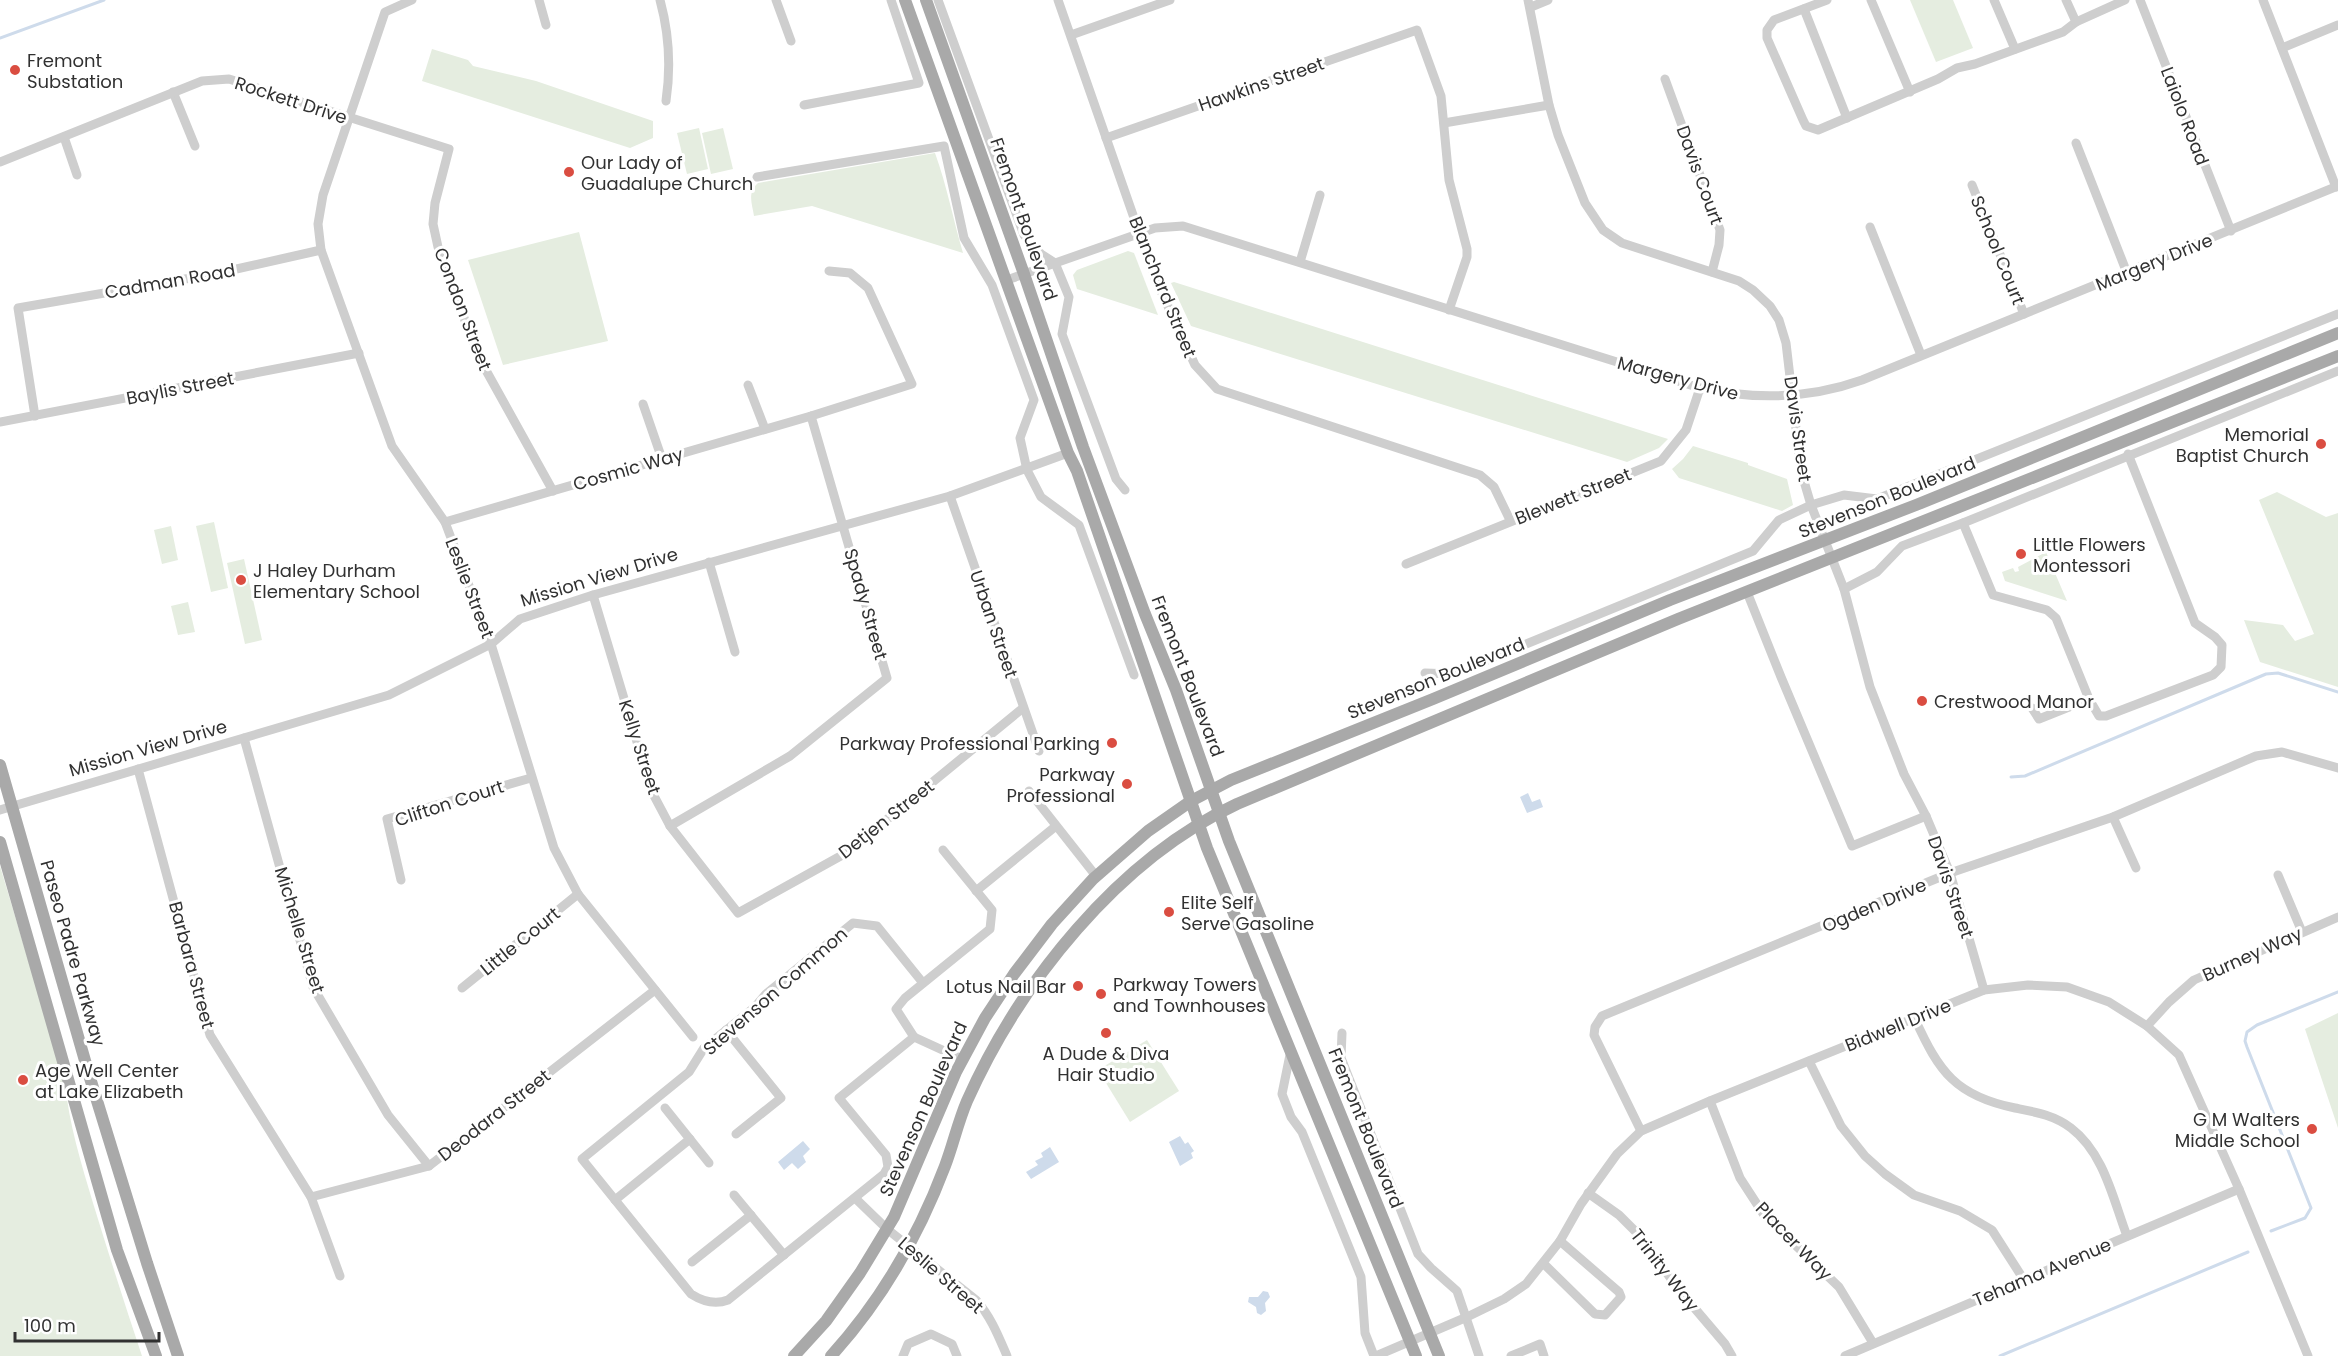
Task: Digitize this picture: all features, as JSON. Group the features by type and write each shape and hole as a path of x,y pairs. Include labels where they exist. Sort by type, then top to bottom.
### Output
{"main road":[{"name":"Fremont Boulevard","path":"905,0 1116,584 1198,825 1416,1356"},
{"name":"Fremont Boulevard","path":"926,0 1083,447 1176,690 1219,813 1439,1356"},
{"name":"Stevenson Boulevard","path":"794,1356 826,1321 860,1273 887,1228 908,1188 962,1059 985,1018 1026,958 1072,901 1096,876 1148,831 1191,801 1211,789 1670,600 1825,541 2338,333"},
{"name":"Stevenson Boulevard","path":"831,1356 847,1338 909,1246 945,1167 972,1091 1001,1035 1029,992 1060,950 1107,898 1152,858 1198,825 1219,813 1747,592 2338,356"},
{"name":"Mission View Drive","path":"1068,453 1083,447"},
{"name":"Paseo Padre Parkway","path":"0,765 94,1089 178,1356"},
{"path":"0,842 117,1250 156,1356"}],"street":[{"name":"Leslie Street","path":"412,0 385,12 323,195 318,224 321,250 392,446 445,522 490,644 554,848 578,894 693,1037"},
{"path":"538,0 546,25"},
{"path":"660,0 667,24 670,76 666,101"},
{"path":"776,0 791,41"},
{"path":"804,105 919,83 891,0"},
{"name":"Fremont Boulevard","path":"938,0 1024,235 1041,254 1056,263 1069,297 1062,334 1116,479 1125,490"},
{"name":"Blanchard Street","path":"1058,0 1155,278 1195,365 1217,389 1480,475 1494,487 1510,520"},
{"path":"1071,35 1170,0"},
{"path":"1529,4 1548,0"},
{"path":"1827,0 1774,20 1767,30 1767,38 1806,126 1818,129 1938,80 1957,68 1975,64 2063,32 2076,22 2125,0"},
{"path":"1871,0 1910,92"},
{"path":"1994,0 2015,49"},
{"path":"2066,0 2076,22"},
{"name":"Laiolo Road","path":"2140,0 2230,231"},
{"path":"2263,0 2337,187"},
{"name":"Davis Street","path":"1529,4 1557,135 1585,204 1603,230 1622,243 1739,281 1754,290 1770,306 1779,320 1786,343 1801,471 1811,505 1844,589 1870,687 1904,774 1926,816 1950,873 1984,990"},
{"path":"1804,9 1847,118"},
{"path":"2282,48 2338,25"},
{"name":"Hawkins Street","path":"1106,138 1417,30 1438,85 1444,123"},
{"name":"Rockett Drive","path":"0,162 202,81 229,79 348,119 449,149"},
{"name":"Davis Court","path":"1665,79 1720,230 1719,245 1712,272"},
{"path":"173,92 195,147"},
{"path":"1449,310 1467,257 1467,249 1449,180 1444,123 1549,105"},
{"path":"64,137 77,175"},
{"path":"2076,143 2127,273"},
{"path":"757,177 944,146 964,238 992,285 1034,400 1020,438 1027,470 1041,497 1079,525 1134,675"},
{"name":"Condon Street","path":"449,149 435,203 433,224 438,247 478,356 553,490"},
{"name":"School Court","path":"1972,185 2024,314"},
{"name":"Margery Drive","path":"1007,280 1140,234 1171,225 1183,226 1700,388 1751,397 1793,395 1847,386 2337,187"},
{"path":"1300,262 1320,195"},
{"path":"1870,227 1921,355"},
{"name":"Cadman Road","path":"35,416 18,308 214,274 321,250"},
{"name":"Cosmic Way","path":"445,522 811,416 912,384 868,288 850,273 829,271"},
{"name":"Stevenson Boulevard","path":"1425,673 1453,674 1753,551 1779,520 1811,505 1844,495 1877,499 2338,314"},
{"name":"Baylis Street","path":"0,423 359,353"},
{"path":"1844,589 1877,572 1902,546 2338,371"},
{"path":"748,385 765,429"},
{"name":"Blewett Street","path":"1406,564 1510,520 1661,461 1686,430 1700,388"},
{"path":"643,404 662,459"},
{"name":"Spady Street","path":"670,826 790,756 887,678 811,416"},
{"name":"Mission View Drive","path":"0,810 389,695 490,644 520,619 593,595 950,496 1027,470 1068,453"},
{"path":"1963,523 1993,595 2048,610 2056,618 2088,699 2099,716 2106,716 2213,675 2221,667 2222,645 2195,623 2128,454"},
{"name":"Urban Street","path":"950,496 1039,751"},
{"path":"709,562 735,652"},
{"path":"1747,592 1852,846 1926,816"},
{"name":"Kelly Street","path":"593,595 652,792 670,826 738,913"},
{"path":"2032,708 2039,719 2088,699"},
{"name":"Detjen Street","path":"738,913 846,853 1023,708"},
{"name":"Michelle Street","path":"244,738 313,987 388,1115 429,1166"},
{"name":"Ogden Drive","path":"1641,1131 1594,1035 1594,1027 1602,1016 1950,873 2112,817 2256,756 2282,752 2338,768"},
{"name":"Barbara Street","path":"138,769 210,1035 311,1197 340,1276"},
{"name":"Clifton Court","path":"401,880 387,819 531,778"},
{"path":"1029,791 1096,876"},
{"path":"2112,817 2136,868"},
{"path":"976,891 1056,826"},
{"path":"944,850 992,910 990,929 905,998 896,1009 914,1037 962,1059"},
{"path":"2278,875 2302,932"},
{"name":"Little Court","path":"462,988 578,894"},
{"name":"Burney Way","path":"2147,1026 2194,980 2338,917"},
{"name":"Stevenson Common","path":"914,1037 839,1098 886,1155 888,1167 884,1174 728,1300 701,1301 690,1294 582,1159 689,1072 704,1048 853,923 877,926 923,983"},
{"name":"Bidwell Drive","path":"1375,1356 1467,1317 1504,1299 1526,1284 1544,1264 1588,1193 1617,1154 1641,1131 1984,990 2028,985 2067,987 2109,1002 2147,1026 2179,1055 2240,1189 2308,1356"},
{"name":"Deodara Street","path":"311,1197 429,1166 655,990"},
{"path":"1915,1019 1930,1051 1960,1087 1986,1102 2045,1114 2071,1128 2097,1156 2127,1236"},
{"path":"726,1030 781,1098 736,1134"},
{"name":"Fremont Boulevard","path":"1342,1033 1341,1058 1418,1254 1457,1291 1479,1356"},
{"path":"1291,1050 1282,1094 1290,1115 1301,1130 1360,1276 1365,1333 1375,1356"},
{"path":"1809,1061 1841,1126 1865,1156 1914,1195 1960,1211 1992,1230 2024,1280"},
{"name":"Placer Way","path":"1710,1101 1740,1178 1764,1215 1839,1287 1873,1343"},
{"path":"665,1108 709,1163"},
{"path":"615,1200 690,1139"},
{"name":"Tehama Avenue","path":"1845,1356 2240,1189"},
{"name":"Trinity Way","path":"1588,1193 1619,1215 1639,1235 1732,1356"},
{"path":"735,1195 784,1255"},
{"path":"855,1198 887,1228"},
{"path":"692,1262 751,1215"},
{"name":"Leslie Street","path":"887,1228 970,1295 987,1312 1007,1356"},
{"path":"1544,1264 1595,1314 1605,1314 1621,1297 1619,1292 1560,1241"},
{"path":"903,1356 908,1344 932,1334 952,1344 957,1356"},
{"path":"1511,1356 1540,1344 1544,1356"}],"shaded area":[{"path":"1910,0 1953,0 1973,48 1936,62"},
{"path":"432,49 468,60 473,66 536,81 653,121 653,138 630,148 422,81"},
{"path":"699,128 708,169 687,174 677,133"},
{"path":"723,128 733,169 711,174 702,133"},
{"path":"935,153 963,253 812,206 754,216 751,194 758,183"},
{"path":"579,232 608,341 503,365 468,260"},
{"path":"1128,251 1134,253 1158,315 1077,289 1073,275 1077,270"},
{"path":"1174,282 1668,439 1659,448 1627,462 1191,326 1171,283"},
{"path":"1693,446 1748,463 1748,465 1787,479 1793,505 1782,511 1679,478 1672,469"},
{"path":"2277,492 2326,517 2338,513 2338,687 2260,662 2244,620 2283,625 2295,641 2314,634 2259,500"},
{"path":"214,522 228,588 211,592 196,526"},
{"path":"171,526 178,560 162,564 154,530"},
{"path":"2046,552 2067,601 2005,581 2002,572 2013,568 2015,572 2019,571 2018,567"},
{"path":"244,559 262,640 245,644 227,563"},
{"path":"188,602 195,632 178,635 171,606"},
{"path":"0,866 65,1083 72,1128 84,1173 142,1356 0,1356"},
{"path":"2338,1013 2338,1128 2305,1029"},
{"path":"1147,1040 1179,1091 1130,1122 1098,1070"}],"water":[{"path":"1528,793 1532,802 1540,799 1543,807 1527,813 1520,797"},
{"path":"1180,1136 1185,1144 1188,1142 1194,1151 1191,1153 1193,1158 1180,1166 1169,1142"},
{"path":"803,1141 810,1149 803,1156 806,1162 798,1169 792,1163 784,1170 778,1162"},
{"path":"1050,1147 1059,1162 1031,1179 1026,1172 1038,1165 1035,1161 1043,1157 1041,1153"},
{"path":"1263,1291 1268,1292 1270,1297 1265,1303 1266,1311 1261,1315 1257,1313 1256,1307 1248,1302 1249,1297 1258,1297"}],"waterway":[{"path":"0,38 104,0"},
{"path":"2011,777 2025,776 2266,674 2278,673 2338,692"},
{"path":"2271,1231 2305,1218 2311,1208 2247,1047 2245,1041 2247,1032 2257,1025 2338,992"},
{"path":"2000,1356 2248,1252"}],"place":[{"name":"Fremont Substation","path":"15,70"},
{"name":"Our Lady of Guadalupe Church","path":"569,172"},
{"name":"Memorial Baptist Church","path":"2321,444"},
{"name":"Little Flowers Montessori","path":"2021,554"},
{"name":"J Haley Durham Elementary School","path":"241,580"},
{"name":"Crestwood Manor","path":"1922,701"},
{"name":"Parkway Professional Parking","path":"1112,743"},
{"name":"Parkway Professional","path":"1127,784"},
{"name":"Elite Self Serve Gasoline","path":"1169,912"},
{"name":"Lotus Nail Bar","path":"1078,986"},
{"name":"Parkway Towers and Townhouses","path":"1101,994"},
{"name":"A Dude & Diva Hair Studio","path":"1106,1033"},
{"name":"Age Well Center at Lake Elizabeth","path":"23,1080"},
{"name":"G M Walters Middle School","path":"2312,1129"}]}
